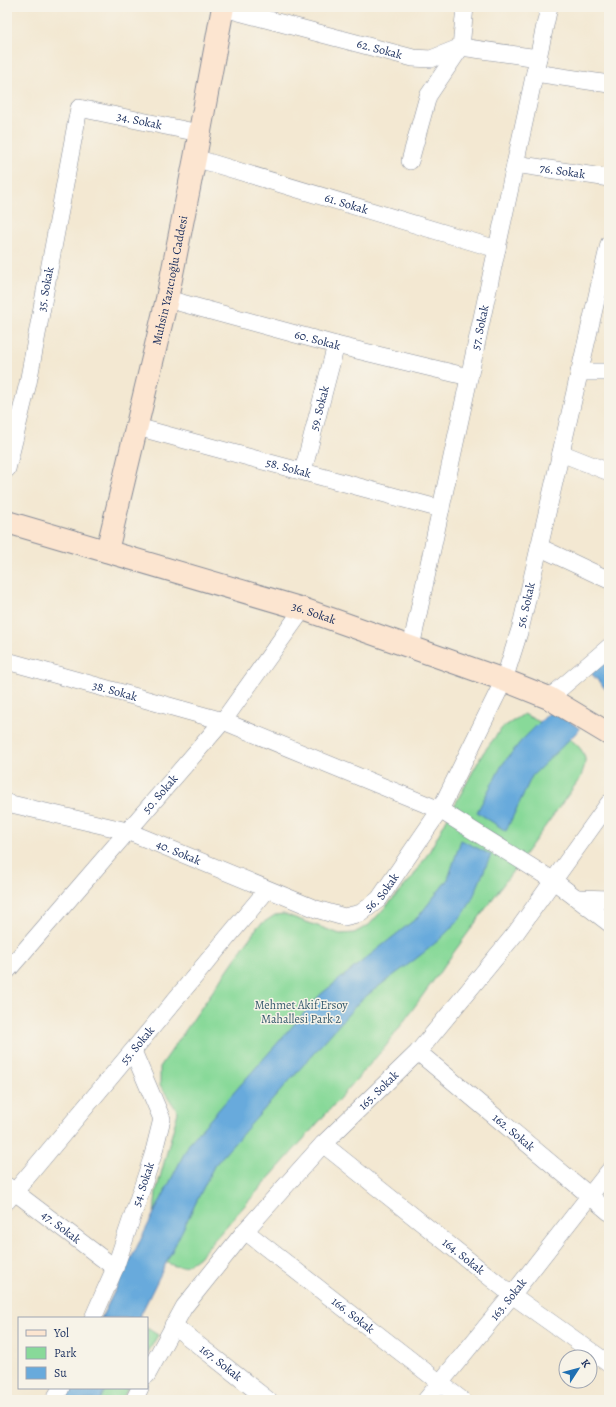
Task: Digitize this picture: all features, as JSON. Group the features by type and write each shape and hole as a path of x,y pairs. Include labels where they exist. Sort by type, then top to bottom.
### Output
{"main road":[{"name":"Muhsin Yazıcıoğlu Caddesi","path":"107,551 167,299 195,158 222,7"},
{"name":"36. Sokak","path":"7,522 303,609 411,647 504,680 549,698 609,734"}],"street":[{"name":"62. Sokak","path":"222,7 413,58 431,59 462,47 609,84"},
{"path":"410,161 428,96 462,47 465,7"},
{"name":"57. Sokak","path":"411,647 549,7"},
{"name":"34. Sokak","path":"79,108 199,133"},
{"name":"35. Sokak","path":"7,469 28,383 79,108"},
{"name":"61. Sokak","path":"195,158 497,249"},
{"name":"76. Sokak","path":"515,164 609,178"},
{"name":"56. Sokak","path":"344,917 361,913 378,899 440,810 504,680 521,626 579,372 606,274 609,244"},
{"name":"60. Sokak","path":"167,299 336,345 470,377"},
{"name":"59. Sokak","path":"303,471 336,345"},
{"path":"579,372 609,372"},
{"name":"58. Sokak","path":"137,427 441,509"},
{"path":"560,453 609,472"},
{"path":"538,547 609,580"},
{"name":"50. Sokak","path":"7,970 223,721 303,609"},
{"path":"549,698 609,647"},
{"name":"38. Sokak","path":"7,661 223,721 440,810 554,881 609,923"},
{"name":"40. Sokak","path":"7,803 127,831 267,890 316,909 344,917"},
{"name":"165. Sokak","path":"148,1373 184,1307 245,1231 323,1144 418,1052 515,934 609,803"},
{"name":"55. Sokak","path":"10,1193 133,1050 267,890"},
{"path":"578,898 609,899"},
{"name":"54. Sokak","path":"93,1317 115,1268 153,1155 162,1118 133,1050"},
{"name":"162. Sokak","path":"418,1052 588,1196 609,1212"},
{"name":"164. Sokak","path":"323,1144 512,1295 609,1364"},
{"name":"163. Sokak","path":"426,1400 512,1295 609,1171"},
{"name":"47. Sokak","path":"10,1193 115,1268"},
{"name":"166. Sokak","path":"245,1231 462,1400"},
{"name":"167. Sokak","path":"173,1325 268,1400"},
{"path":"54,1400 60,1389"},
{"path":"134,1400 140,1389"}],"green space":[{"name":"Mehmet Akif Ersoy Mahallesi Park 2","path":"524,714 560,732 577,745 585,759 581,777 386,1046 199,1257 193,1262 183,1266 174,1266 157,1258 152,1236 156,1192 178,1112 160,1085 160,1067 258,926 275,915 284,914 340,934 354,933 369,925 412,878 429,852 483,753 502,728"},
{"path":"148,1329 158,1335 148,1352"},
{"path":"76,1389 128,1389 122,1400 70,1400"}],"water":[{"path":"609,657 609,693 591,673"},
{"path":"553,709 580,729 532,776 506,831 477,812 502,765 521,741"},
{"path":"461,840 491,855 471,900 464,913 453,926 428,950 359,1002 214,1166 139,1317 102,1317 190,1142 321,994 418,917 448,879"},
{"path":"66,1389 106,1389 100,1400 60,1400"}]}
